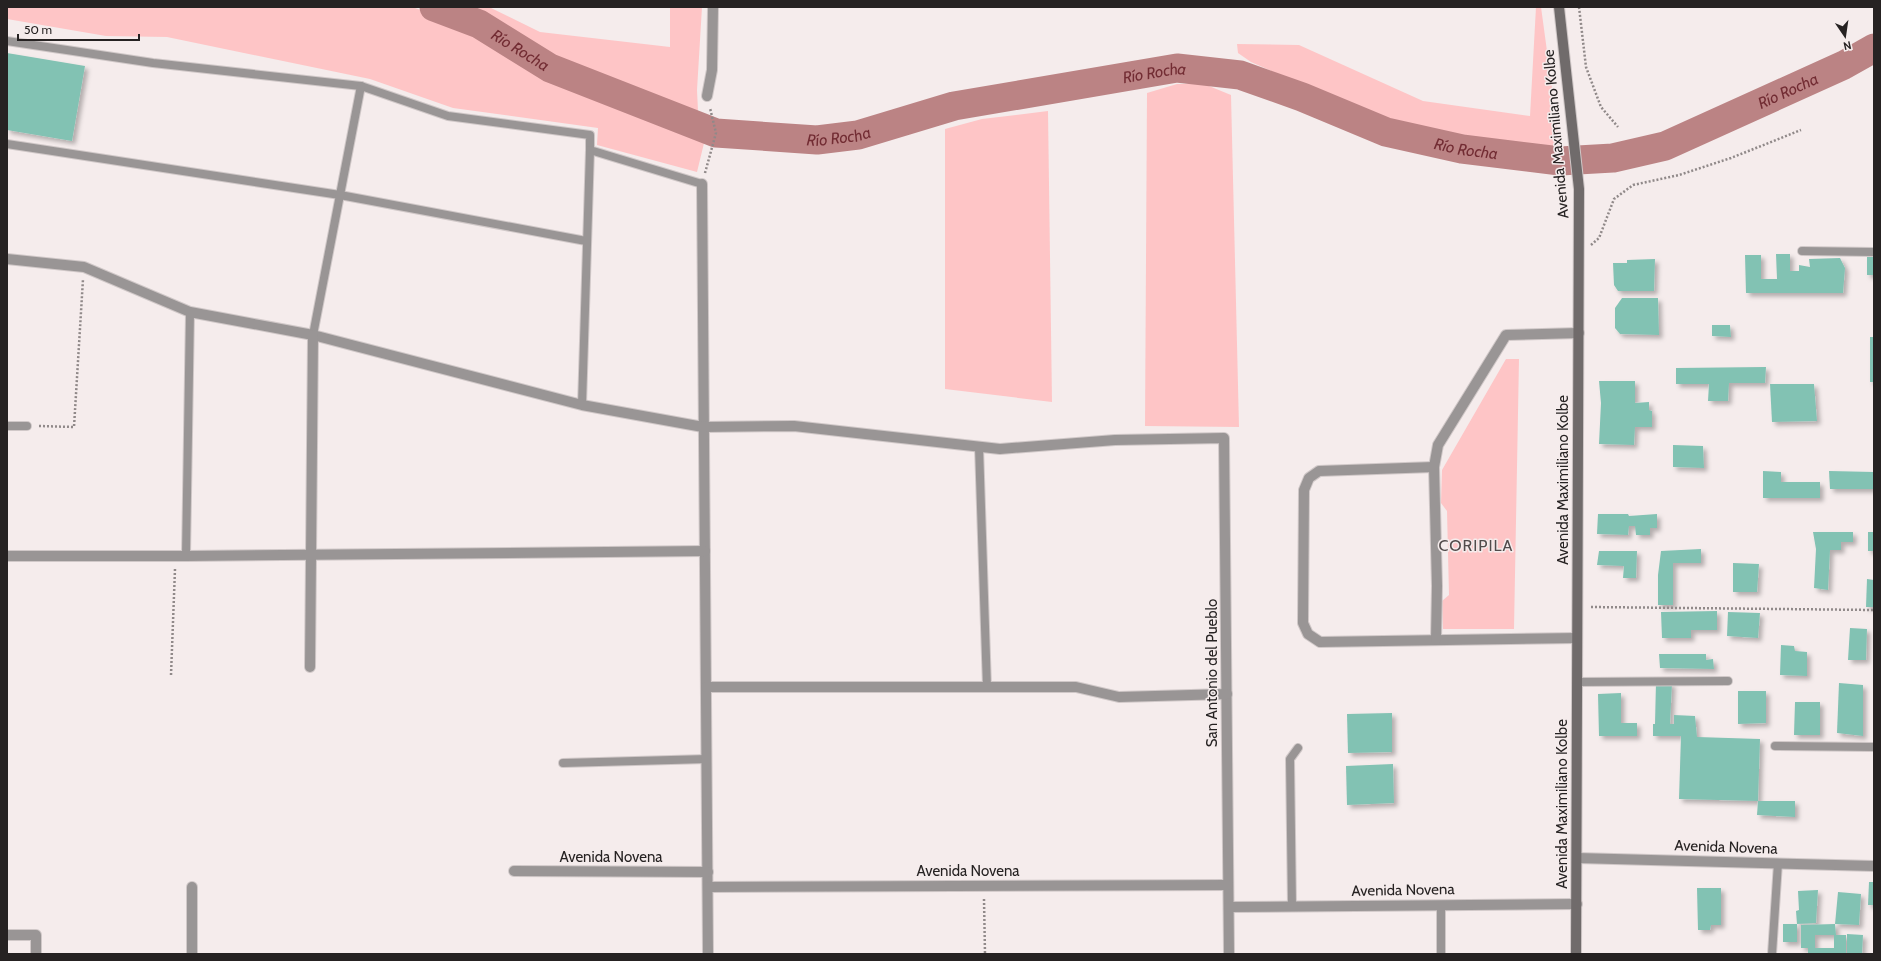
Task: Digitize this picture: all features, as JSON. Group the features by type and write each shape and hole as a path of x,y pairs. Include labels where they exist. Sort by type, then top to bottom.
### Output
{"main road":[{"name":"Avenida Maximiliano Kolbe","path":"1559,7 1579,190 1576,954"}],"street":[{"path":"707,96 712,70 713,7"},
{"path":"702,184 708,954"},
{"path":"7,259 84,267 190,312 313,335 582,405 703,427 794,426 979,447"},
{"path":"1436,640 1437,586 1434,467 1438,445 1506,335 1579,332"},
{"path":"310,667 313,335"},
{"name":"San Antonio del Pueblo","path":"979,447 1000,449 1115,440 1224,438 1230,954"},
{"path":"1434,467 1319,471 1309,478 1304,490 1303,623 1308,634 1320,642 1577,638"},
{"path":"7,556 186,556 705,551"},
{"path":"706,687 1076,686 1119,697 1227,694"},
{"name":"Avenida Novena","path":"1577,858 1874,866"},
{"name":"Avenida Novena","path":"514,871 708,872"},
{"name":"Avenida Novena","path":"708,887 1228,885"},
{"path":"192,887 192,954"},
{"name":"Avenida Novena","path":"1229,907 1577,904"},
{"path":"7,935 36,935 36,954"}],"lane":[{"path":"7,42 153,63 361,86 448,116 590,135 582,405"},
{"path":"313,335 361,86"},
{"path":"7,144 340,195 586,241"},
{"path":"590,150 702,184"},
{"path":"1802,251 1874,252"},
{"path":"186,556 190,312"},
{"path":"7,426 27,426"},
{"path":"979,447 987,687"},
{"path":"1577,682 1728,681"},
{"path":"1775,746 1874,747"},
{"path":"1292,906 1290,759 1298,748"},
{"path":"563,763 707,759"},
{"path":"1772,954 1778,863"},
{"path":"1441,905 1441,954"}],"path":[{"path":"1579,7 1586,67 1601,107 1618,127"},
{"path":"702,184 716,133 707,96"},
{"path":"1579,256 1599,238 1614,199 1633,184 1679,175 1732,158 1801,130"},
{"path":"27,426 74,427 84,267"},
{"path":"171,675 175,556"},
{"path":"1578,607 1874,610"},
{"path":"984,886 985,954"}],"shaded area":[{"path":"7,7 412,7 473,28 538,72 705,139 697,172 597,145 598,128 453,108 370,79 167,37 106,36 7,19"},
{"path":"464,7 489,7 540,32 670,47 670,7 702,7 697,90 698,111 612,80 536,48 490,17"},
{"path":"1536,7 1541,7 1560,147 1527,147 1389,123 1251,62 1238,53 1237,44 1299,45 1423,101 1530,116"},
{"path":"1177,84 1204,84 1231,95 1239,427 1145,426 1147,93"},
{"path":"1048,111 1052,402 945,389 945,129 982,119"},
{"path":"1506,359 1519,359 1514,629 1443,629 1442,601 1449,595 1447,511 1441,503 1442,470"}],"building":[{"path":"7,53 85,66 72,141 7,130"},
{"path":"1776,254 1790,254 1790,271 1799,271 1799,265 1810,267 1809,259 1840,258 1845,268 1843,293 1746,293 1745,255 1761,255 1761,279 1777,279"},
{"path":"1867,257 1874,257 1874,275 1867,275"},
{"path":"1655,259 1654,291 1618,291 1614,285 1613,263 1627,263 1627,260"},
{"path":"1622,298 1658,298 1659,335 1620,334 1615,328 1615,308"},
{"path":"1712,325 1730,325 1731,337 1712,336"},
{"path":"1870,337 1874,337 1874,382 1870,382"},
{"path":"1766,367 1765,383 1729,383 1728,401 1708,401 1709,384 1676,384 1676,368"},
{"path":"1599,381 1635,381 1635,403 1649,402 1649,410 1652,411 1652,427 1635,427 1634,445 1599,444 1601,403"},
{"path":"1770,384 1814,384 1817,421 1772,422"},
{"path":"1673,445 1703,446 1704,468 1673,467"},
{"path":"1763,471 1781,472 1781,482 1820,482 1820,498 1763,498"},
{"path":"1829,471 1874,472 1874,489 1830,489"},
{"path":"1598,514 1628,514 1629,516 1657,514 1657,528 1650,528 1650,535 1636,535 1635,526 1629,526 1628,535 1597,534"},
{"path":"1813,532 1853,532 1853,542 1841,542 1841,550 1830,550 1828,590 1814,588 1816,549"},
{"path":"1868,532 1874,532 1874,551 1868,551"},
{"path":"1701,549 1701,563 1673,563 1673,605 1658,605 1658,575 1661,551"},
{"path":"1599,551 1637,551 1636,578 1623,578 1624,566 1597,565"},
{"path":"1733,563 1759,564 1757,592 1733,592"},
{"path":"1867,579 1874,580 1874,607 1866,607"},
{"path":"1717,611 1717,630 1691,630 1691,638 1662,638 1661,612"},
{"path":"1728,612 1760,613 1758,638 1727,636"},
{"path":"1850,628 1867,629 1866,660 1848,660"},
{"path":"1781,645 1794,646 1795,651 1807,652 1807,676 1780,675"},
{"path":"1659,654 1706,654 1706,660 1713,659 1714,669 1660,668"},
{"path":"1656,682 1672,683 1670,724 1674,724 1674,715 1695,716 1697,737 1760,739 1758,801 1679,799 1681,736 1653,736 1653,724 1655,724"},
{"path":"1839,683 1863,685 1863,736 1837,733"},
{"path":"1738,691 1766,691 1766,723 1738,724"},
{"path":"1621,693 1621,723 1637,723 1637,736 1599,736 1598,694"},
{"path":"1795,702 1820,702 1820,735 1794,735"},
{"path":"1392,713 1392,752 1348,753 1347,714"},
{"path":"1393,764 1394,803 1347,805 1346,766"},
{"path":"1758,801 1795,801 1795,817 1757,815"},
{"path":"1869,882 1874,882 1874,905 1868,905"},
{"path":"1697,888 1721,888 1721,925 1711,925 1710,930 1698,930"},
{"path":"1818,890 1816,923 1797,924 1796,911 1799,910 1798,891"},
{"path":"1838,892 1861,894 1859,925 1835,924"},
{"path":"1783,924 1797,924 1797,942 1783,942"},
{"path":"1835,924 1836,935 1846,935 1846,954 1808,954 1808,948 1801,948 1801,925","holes":["1815,935 1834,935 1834,948 1815,948"]},
{"path":"1847,934 1863,935 1862,954 1847,954"}],"waterway":[{"name":"Río Rocha","path":"434,7 479,24 550,68 716,133 817,140 858,135 954,106 1177,68 1240,75 1302,97 1386,132 1462,149 1560,161 1613,158 1665,146 1844,65 1874,48"}],"district":[{"name":"CORIPILA","path":"1476,545"}]}
